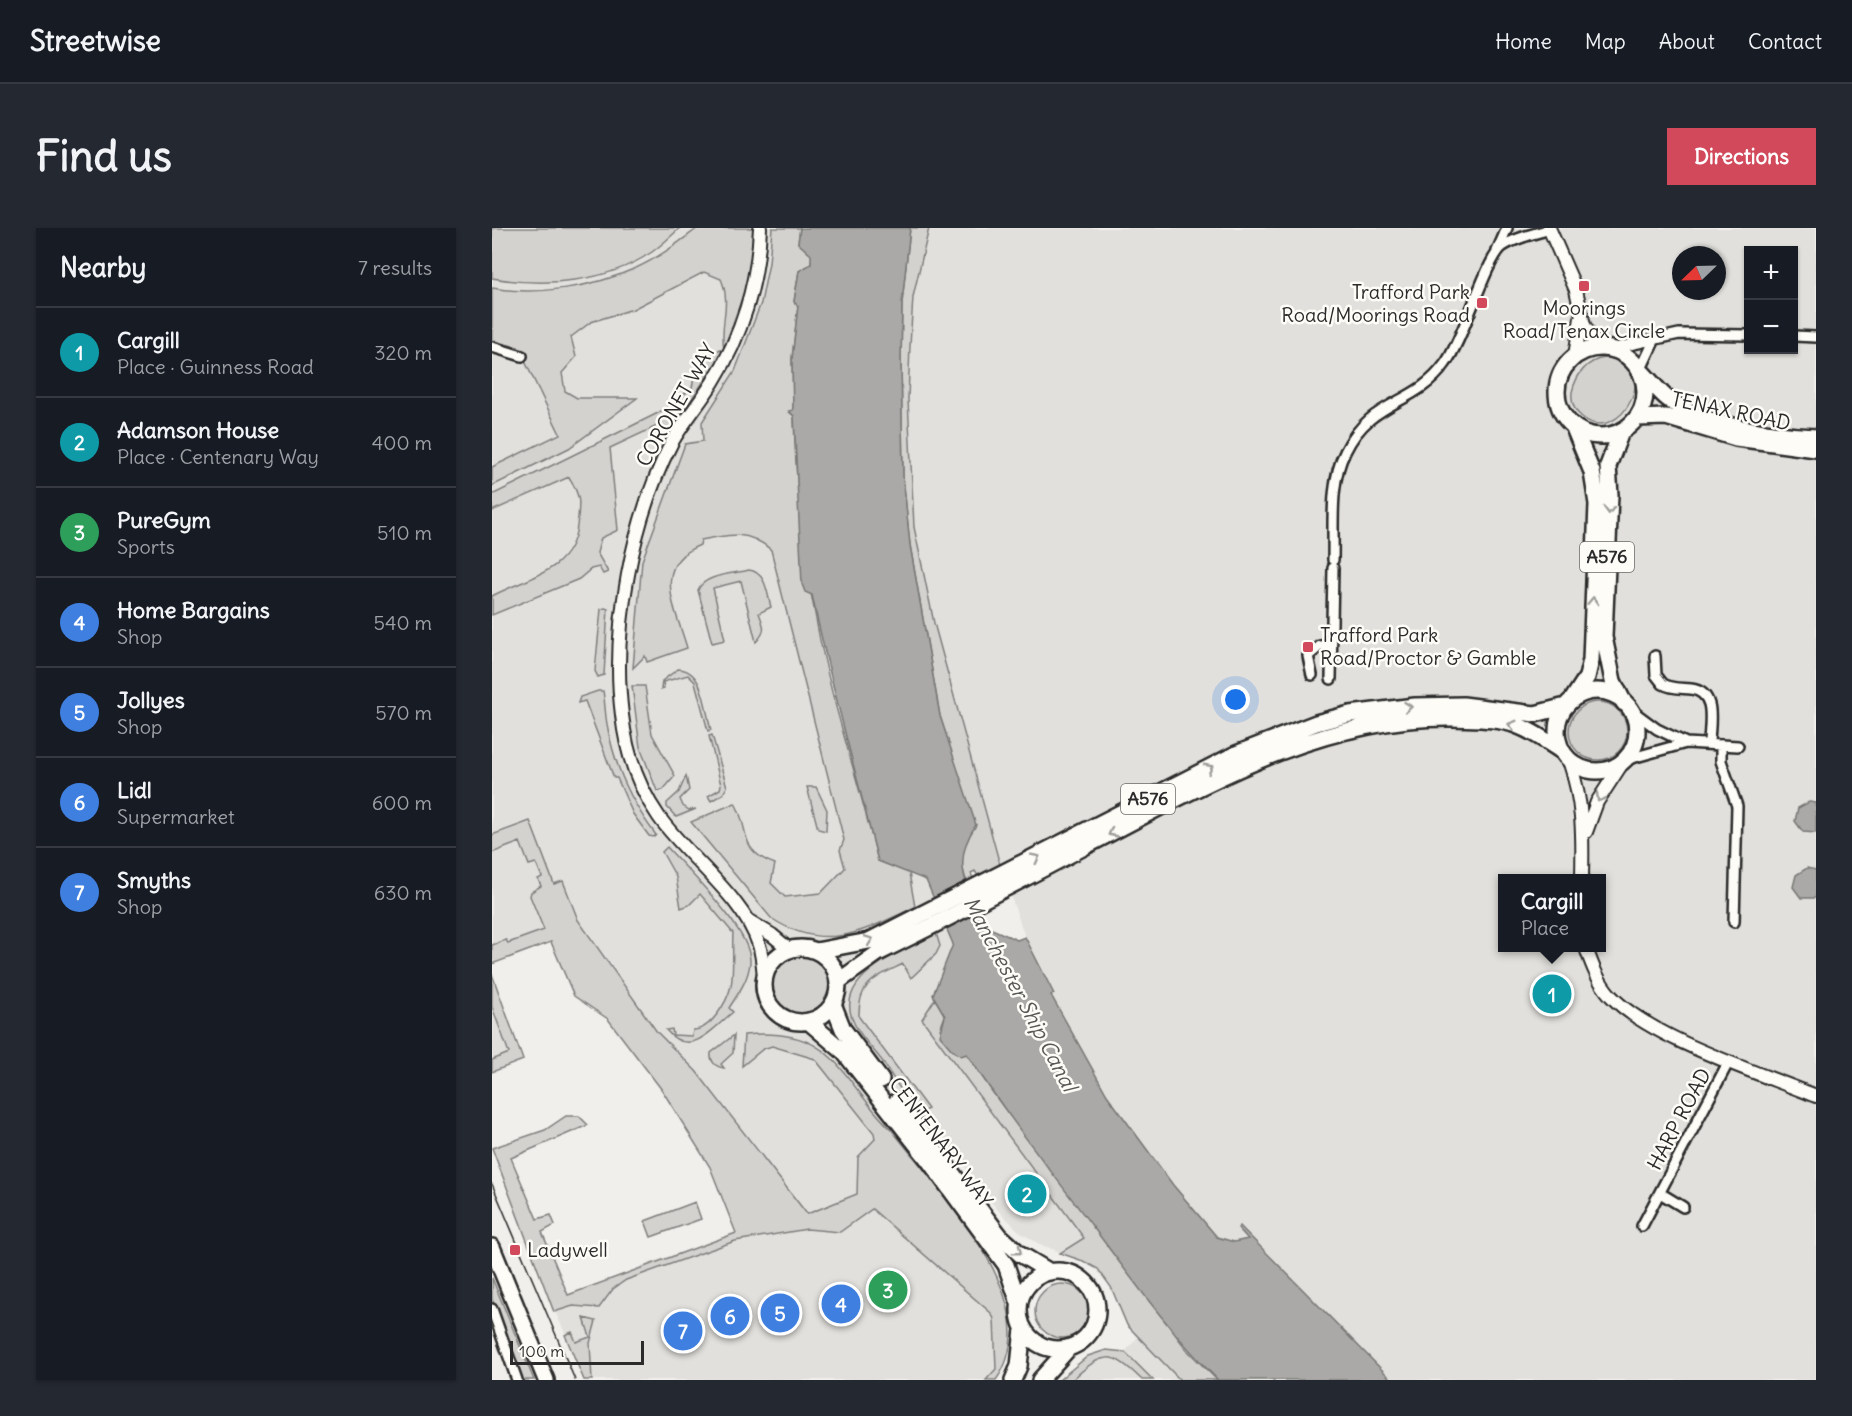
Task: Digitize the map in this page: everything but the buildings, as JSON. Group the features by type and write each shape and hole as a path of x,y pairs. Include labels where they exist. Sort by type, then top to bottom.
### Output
{"main road":[{"path":"1575,356 1584,351 1608,348 1626,354 1641,370 1645,397 1637,418"},
{"name":"A576","path":"1566,756 1557,727 1569,703 1587,677 1591,660 1597,504 1592,472 1574,428 1559,406 1557,393 1559,379 1565,366 1575,356"},
{"name":"TENAX ROAD","path":"1641,370 1667,398 1691,412 1740,426 1816,437"},
{"name":"TENAX ROAD","path":"1637,418 1666,417 1736,438 1816,449"},
{"name":"A576","path":"1351,722 1474,719 1514,724 1539,736 1579,767 1595,771 1613,768 1624,761 1636,738 1636,725 1613,681 1604,637 1610,495 1608,466 1621,432 1637,418"},
{"path":"1574,428 1591,435 1606,436 1621,432"},
{"name":"A576","path":"839,981 922,924 987,890 1317,731 1415,706 1463,705 1535,714 1569,703 1585,693 1597,691 1609,693 1627,706"},
{"name":"A576","path":"790,950 801,948 816,951 861,944 922,924"},
{"path":"790,950 779,954 770,963 764,976 766,997 779,1015 788,1020 808,1021 826,1012 833,1004 839,981 831,962 816,951"},
{"name":"CENTENARY WAY","path":"833,1004 843,1029 853,1043 1000,1236 1020,1254 1050,1272"},
{"name":"CENTENARY WAY","path":"808,1021 844,1052 916,1143 1006,1265 1019,1303"},
{"path":"492,1247 546,1380"},
{"path":"1012,1380 1019,1365 1023,1329 1019,1316 1019,1303 1030,1283 1050,1272 1060,1271 1080,1277 1093,1293 1097,1303 1095,1324 1090,1334 1080,1343 1055,1350 1042,1346 1023,1329"},
{"path":"1040,1380 1068,1348"}],"street":[{"name":"CORONET WAY","path":"749,921 651,805 630,758 622,719 620,685 626,585 644,511 655,478 674,439 730,352 750,298 760,228"},
{"path":"1331,678 1333,564 1338,471 1352,437 1370,417 1422,388 1444,366 1462,336 1507,228"},
{"path":"1496,253 1520,237 1550,229 1576,290 1581,314 1590,336 1608,348 1678,334 1744,335"},
{"path":"1575,356 1581,314"},
{"path":"1798,336 1816,337"},
{"path":"1641,370 1655,339"},
{"path":"492,347 522,356"},
{"path":"1312,675 1308,656 1320,646 1331,645"},
{"path":"1655,656 1656,675 1663,684 1699,690 1707,697 1710,706 1708,744"},
{"path":"1627,706 1657,729 1686,743"},
{"path":"1584,838 1597,802 1624,761 1686,743 1738,746"},
{"path":"1721,745 1721,761 1737,806 1734,922"},
{"path":"1566,756 1581,798 1584,838 1582,874"},
{"path":"749,921 772,935 790,950"},
{"path":"749,921 759,946 764,976"},
{"path":"1588,952 1600,980 1623,1007 1639,1020 1729,1061 1816,1096"},
{"name":"HARP ROAD","path":"1642,1226 1729,1061"},
{"name":"HARP ROAD","path":"1660,1193 1683,1207"},
{"path":"492,1309 497,1337 517,1380"}],"shaded area":[{"path":"492,228 800,228 798,243 812,595 831,688 856,770 878,861 926,880 953,944 933,995 966,1053 1187,1350 1218,1380 1059,1380 1088,1356 1106,1350 1125,1352 1137,1338 1122,1316 1111,1287 1098,1269 1039,1244 1021,1233 997,1209 919,1106 875,1139 857,1194 807,1214 696,1071 657,1032 589,935 544,930 507,943 506,940 492,945"},
{"path":"492,228 680,228 652,252 615,270 575,280 533,282 492,278"},
{"path":"698,228 755,228 748,281 724,349 724,288 721,279 704,272 633,309 591,322 571,337 576,357 562,373 565,391 577,398 637,398 569,448 492,486 492,467 560,434 518,347 492,341 492,288 547,290 584,285 620,275 653,260"},
{"path":"772,228 800,228 798,243 812,255 811,264 799,271 794,301 798,306 792,359 793,410 789,412 794,416 805,553 823,655 878,861 909,873 915,907 861,931 827,937 809,935 791,929 771,918 691,822 735,803 750,846 763,859 775,864 771,883 785,897 821,893 845,868 840,850 844,840 771,550 747,536 730,535 701,540 700,545 685,554 675,564 671,576 673,604 687,648 647,662 645,656 633,668 642,561 685,444 703,441 702,422 735,371 761,303 769,263"},
{"path":"910,228 929,228 913,297 910,346 908,399 914,527 934,623 1000,865 978,876 975,871 971,873 973,879 967,882 962,860 967,840 975,825 940,716 910,545 903,476 902,303"},
{"path":"929,228 1816,228 1816,1380 1392,1380 1241,1226 1248,1239 1234,1242 1217,1237 1173,1186 1107,1095 1050,995 1053,994 1025,937 1000,865 934,623 914,527 908,399 913,297"},
{"path":"720,349 723,353 670,431 661,424 610,448 618,530 601,538 597,553 608,572 603,574 599,567 591,569 579,579 492,615 492,596 545,572 566,554 573,542 579,505 578,495 569,477 492,511 492,495 658,413 692,388 696,366"},
{"path":"1605,358 1623,362 1633,373 1635,386 1631,400 1622,413 1610,422 1596,424 1577,412 1572,392 1583,369"},
{"path":"749,570 762,579 771,607 759,613 763,625 762,635 756,642 741,581 713,588 725,640 712,643 698,590 701,585 713,578"},
{"path":"601,609 608,609 604,675 598,677 595,671"},
{"path":"678,669 687,671 698,683 705,701 711,730 708,731 695,682 688,675 663,682 664,688 661,689 662,681"},
{"path":"632,686 645,686 652,734 675,776 663,790 657,791 640,747"},
{"path":"603,691 606,720 619,768 631,796 656,835 654,837 649,836 633,814 617,778 614,778 585,701 578,703 580,697"},
{"path":"1598,702 1609,704 1622,715 1627,731 1625,742 1614,755 1598,760 1587,758 1574,747 1569,731 1571,720 1582,707"},
{"path":"712,735 727,787 723,794 711,801 708,796 720,789 721,785 709,736"},
{"path":"686,776 689,790 680,799 683,806 689,810 696,809 676,817 667,807 667,803 679,792"},
{"path":"807,787 816,787 827,810 826,831 818,829"},
{"path":"530,821 554,884 563,881 578,920 657,1032 696,1071 807,1214 857,1194 858,1157 875,1139 874,1133 815,1059 772,1046 763,1049 742,1066 744,1035 775,1034 799,1039 818,1047 846,1074 959,1214 982,1248 999,1282 1010,1317 1009,1350 996,1380 986,1380 996,1369 994,1319 991,1313 872,1209 840,1232 807,1229 735,1241 626,1280 613,1289 599,1308 573,1306 554,1312 492,1148 545,1130 566,1116 579,1116 588,1125 511,1158 537,1219 551,1215 555,1225 542,1232 568,1295 736,1233 710,1167 662,1090 608,1019 574,996 551,942 492,964 492,945 506,940 508,943 544,930 530,896 531,892 541,886 538,879 542,877 536,863 529,865 520,842 492,853 492,835"},
{"path":"667,847 718,902 741,934 748,949 750,962 745,980 729,1008 733,1012 700,1039 692,1042 684,1042 675,1038 666,1030 672,1029 673,1035 692,1036 693,1030 706,1025 717,1014 731,986 733,933 700,894 689,905 681,908 676,877 662,852"},
{"path":"936,933 940,946 936,954 911,978 903,964 884,973 865,989 859,1005 859,1017 928,1109 924,1111 906,1096 861,1035 850,1008 852,993 861,980 874,968 889,957"},
{"path":"801,954 818,959 826,967 831,984 826,1001 818,1009 801,1014 784,1009 776,1001 771,984 776,967 784,959"},
{"path":"492,974 523,1060 492,1072 492,1060 509,1053 492,1007"},
{"path":"935,999 945,1016 940,1029 966,1053 996,1097 1187,1350 1217,1380 1180,1380 1127,1325 1111,1287 1098,1269 1060,1253 1084,1238 922,1019"},
{"path":"492,1007 509,1054 492,1060"},
{"path":"734,1035 733,1053 721,1064 724,1068 716,1065 712,1061 711,1053"},
{"path":"695,1202 701,1219 651,1237 645,1221"},
{"path":"874,1207 996,1313 999,1370 990,1380 587,1380 551,1303 647,1264 736,1233 807,1229 840,1232"},
{"path":"492,1278 534,1380 522,1380 492,1299"},
{"path":"1062,1284 1072,1286 1081,1292 1087,1301 1089,1311 1087,1321 1081,1330 1072,1336 1062,1338 1052,1336 1043,1330 1037,1321 1035,1311 1037,1301 1043,1292 1052,1286"},
{"path":"584,1318 596,1321 590,1343 592,1380 584,1380 565,1335 572,1332 576,1342 590,1337"},
{"path":"1106,1350 1125,1352 1153,1380 1142,1380 1123,1363 1107,1358 1092,1364 1072,1380 1059,1380 1088,1356"}],"water":[{"name":"Manchester Ship Canal","path":"800,228 910,228 902,303 901,363 903,476 910,545 940,716 976,825 964,852 964,876 985,926 1017,940 1025,937 1054,994 1051,995 1107,1095 1173,1185 1217,1237 1234,1242 1248,1239 1238,1228 1240,1226 1392,1380 1218,1380 1184,1344 1138,1287 1013,1120 967,1054 961,1056 952,1050 940,1036 945,1016 933,995 953,944 926,880 878,861 812,595 805,592 802,584 794,416 789,411 793,410 792,359 798,306 794,302 799,271 811,264 811,255 798,243"},
{"path":"1809,802 1816,803 1816,833 1803,832 1795,821 1798,808"},
{"path":"1807,868 1816,870 1816,898 1801,898 1793,887 1796,875"}],"tram line":[{"path":"492,1184 575,1380"}],"place":[{"name":"Moorings Road/Tenax Circle","path":"1584,286"},
{"name":"Trafford Park Road/Moorings Road","path":"1482,303"},
{"name":"Trafford Park Road/Proctor & Gamble","path":"1308,647"},
{"name":"Cargill","path":"1552,994"},
{"name":"Adamson House","path":"1027,1194"},
{"name":"Ladywell","path":"515,1250"},
{"name":"PureGym","path":"888,1290"},
{"name":"Home Bargains","path":"841,1304"},
{"name":"Jollyes","path":"780,1313"},
{"name":"Lidl","path":"730,1316"},
{"name":"Smyths","path":"683,1331"}]}
